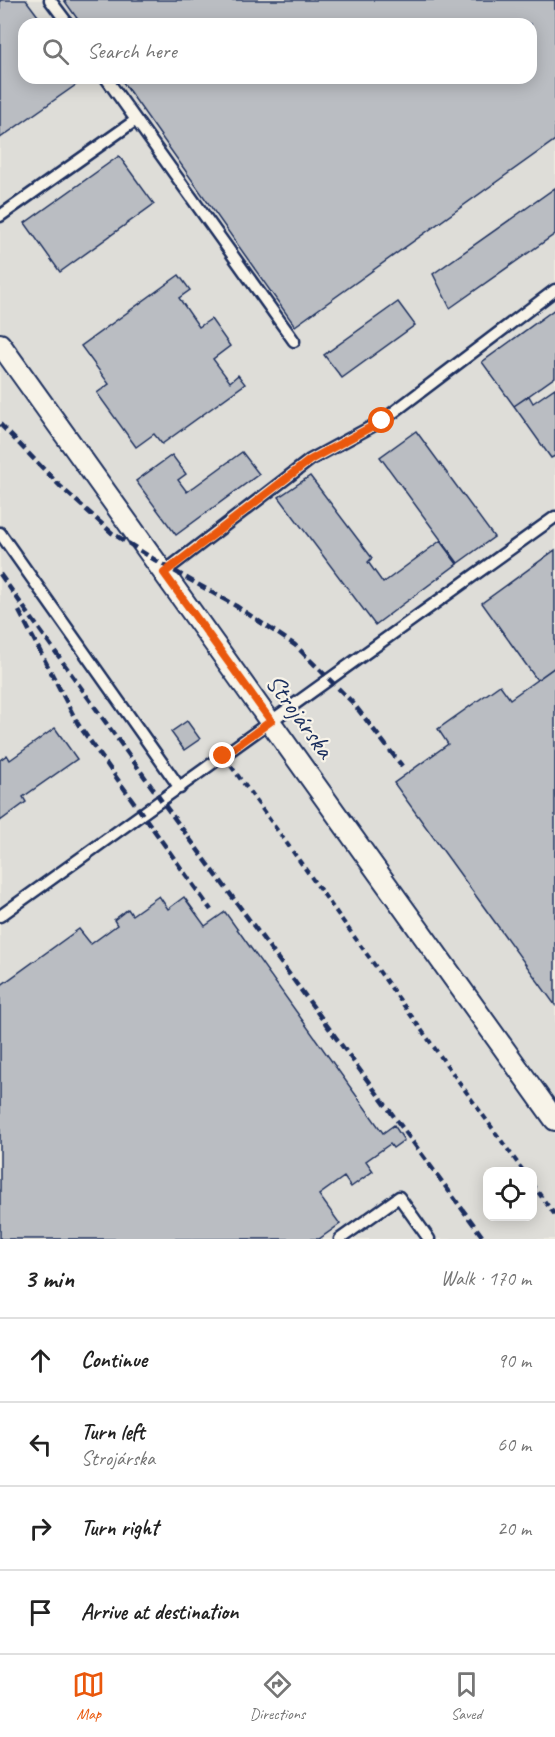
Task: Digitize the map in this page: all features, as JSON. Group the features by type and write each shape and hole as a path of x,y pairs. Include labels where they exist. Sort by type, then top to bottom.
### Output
{"street":[{"name":"Strojárska","path":"0,344 555,1120"}],"lane":[{"path":"50,0 64,18"},
{"path":"110,84 294,341"},
{"path":"0,216 136,120"},
{"path":"164,573 310,460 382,421 555,290"},
{"path":"0,916 555,517"},
{"path":"0,533 180,788"},
{"path":"340,1239 399,1197 429,1239"}],"path":[{"path":"223,756 520,1167"},
{"path":"537,1191 555,1215"}],"shaded area":[{"path":"0,0 555,0 555,1239 0,1239"}],"building":[{"path":"0,0 26,0 40,18 18,18 18,84 77,84 0,138"},
{"path":"64,0 555,0 555,140 295,326 124,84 537,84 537,18 77,18"},
{"path":"119,156 154,204 60,272 25,223"},
{"path":"555,188 555,234 450,308 433,274"},
{"path":"179,275 190,290 179,298 199,327 211,319 230,346 213,359 230,382 238,375 245,384 162,444 154,434 136,447 97,393 109,384 81,346"},
{"path":"398,302 415,325 342,378 324,355"},
{"path":"555,309 555,377 514,406 482,362"},
{"path":"555,388 555,456 551,458 514,406 529,396 533,403"},
{"path":"416,431 494,537 458,563 380,457"},
{"path":"242,452 259,474 176,535 136,481 172,455 186,474 178,480 187,492"},
{"path":"310,476 372,558 368,562 383,583 440,541 457,564 375,625 279,497"},
{"path":"555,550 555,667 537,680 482,603"},
{"path":"555,667 555,1005 394,783 448,744 438,729 500,685 510,699"},
{"path":"187,721 200,739 184,750 171,732"},
{"path":"55,728 77,759 23,797 26,802 0,821 0,760 7,755 10,760"},
{"path":"159,896 168,909 184,897 205,926 225,912 383,1133 394,1125 404,1140 393,1148 390,1144 366,1161 373,1171 351,1187 344,1177 319,1195 340,1224 319,1239 0,1239 0,986 79,929 91,944 117,925 114,920 128,909 132,915"}],"railway":[{"path":"0,424 61,487 112,533 236,606 295,645 353,703 402,766"},
{"path":"0,574 161,800 482,1236"},
{"path":"19,611 78,724 211,910"}],"route":[{"path":"223,756 271,721 164,573 310,460 382,421"}]}
